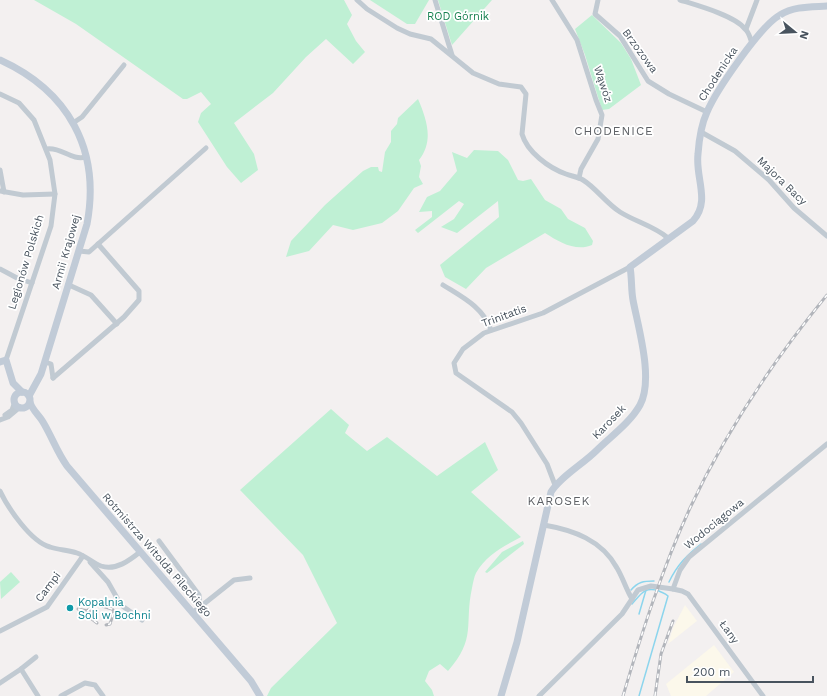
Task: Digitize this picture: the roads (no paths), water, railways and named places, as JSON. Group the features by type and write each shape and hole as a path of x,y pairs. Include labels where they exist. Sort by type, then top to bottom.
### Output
{"street":[{"path":"357,0 367,10 397,28 410,34 431,39 481,76 499,84 522,87 526,94 522,121 523,140 537,156 553,168 579,178 620,212 650,226 668,238"},
{"path":"435,0 452,56"},
{"name":"Wąwóz","path":"552,0 577,40 602,115 598,139 581,169 579,178"},
{"name":"Brzozowa","path":"598,0 595,14 620,36 648,81 669,94 707,112"},
{"path":"680,0 697,2 739,23 746,29 752,43"},
{"path":"746,29 757,0"},
{"name":"Chodenicka","path":"630,267 693,221 700,211 703,198 697,165 701,132 707,112 752,43 773,20 783,13 792,9 823,4"},
{"name":"Armii Krajowej","path":"0,60 38,82 61,105 73,123 89,169 90,203 87,224 79,252 41,374 22,399"},
{"path":"73,123 82,117 124,65"},
{"name":"Legionów Polskich","path":"0,94 18,103 34,120 47,149 55,194 51,226 3,361 15,388 22,399"},
{"name":"Majora Bacy","path":"701,132 735,151 769,180 794,208 827,236"},
{"path":"79,252 89,252 206,148"},
{"path":"47,149 58,149 79,159 86,157"},
{"path":"0,170 2,192 23,195 55,194"},
{"path":"44,363 51,364 53,378 136,306 140,295 131,281 98,244"},
{"name":"Trinitatis","path":"555,486 547,464 521,422 512,412 456,373 454,369 456,357 463,349 484,333 543,313 630,267"},
{"name":"Karosek","path":"555,486 583,464 625,423 640,404 643,392 645,364 643,342 633,298 630,267"},
{"path":"0,269 17,278 32,283"},
{"path":"69,285 91,295 117,324"},
{"path":"443,285 474,305 484,316 491,330"},
{"path":"0,419 10,412 22,399"},
{"name":"Rotmistrza Witolda Pileckiego","path":"22,399 47,431 59,455 67,466 259,692"},
{"name":"Wodociągowa","path":"673,589 680,570 689,557 827,444"},
{"path":"501,696 517,642 551,492 555,486"},
{"path":"0,491 5,502 38,541 49,547 78,553 102,566 113,566 131,559 140,552"},
{"path":"544,525 574,532 602,548 618,569 632,599"},
{"path":"159,541 199,595 200,607"},
{"path":"84,557 104,576 121,605 142,620"},
{"name":"Campi","path":"0,631 47,608 84,557"},
{"path":"192,613 234,580 250,578"},
{"path":"539,696 614,622 638,590 646,586 673,589"},
{"name":"Łany","path":"673,589 688,594 763,696"},
{"path":"0,682 22,669 36,657"},
{"path":"22,669 38,696"},
{"path":"61,696 85,683 94,685 103,696"}],"waterway":[{"path":"669,582 675,570 691,552 701,544"},
{"path":"631,590 641,582 654,581"},
{"path":"639,614 646,590"},
{"path":"632,604 647,590 659,591 668,596 639,696"}],"railway":[{"path":"623,696 645,624 670,554 704,479 735,424 769,371 827,295"},
{"path":"78,609 88,611 92,603 112,609 114,611 110,624 106,625"},
{"path":"91,606 88,616 97,623"},
{"path":"655,696 661,654 673,621"}],"place":[{"name":"Kopalnia Soli w Bochni","path":"70,608"}],"district":[{"name":"CHODENICE","path":"614,131"},
{"name":"KAROSEK","path":"559,501"}],"park label":[{"name":"ROD Górnik","path":"458,16"}]}
